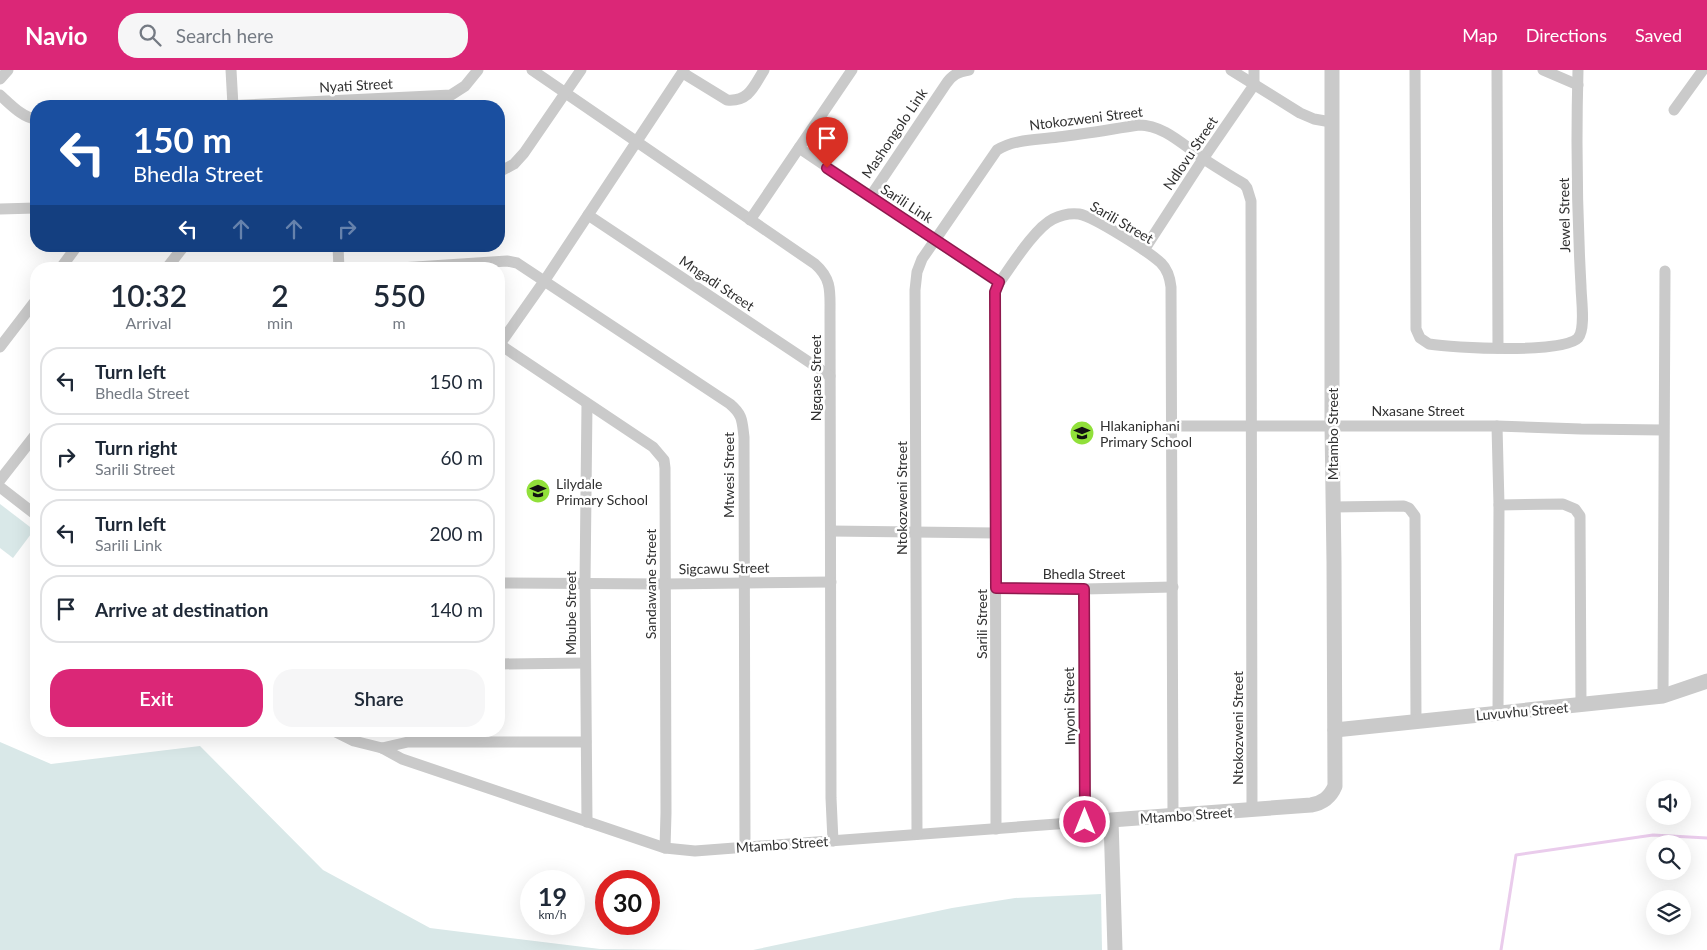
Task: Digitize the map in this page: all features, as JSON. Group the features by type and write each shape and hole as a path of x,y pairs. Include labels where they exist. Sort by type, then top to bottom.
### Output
{"street":[{"path":"0,79 8,70"},
{"path":"231,70 234,100"},
{"name":"Nyati Street","path":"352,100 451,95 465,86 478,70"},
{"name":"Ngqase Street","path":"532,70 815,264 825,274 830,291 833,840"},
{"path":"505,169 514,164 524,153 581,70"},
{"path":"683,71 727,100 735,101 747,96 764,70"},
{"path":"750,220 852,70"},
{"name":"Mashongolo Link","path":"870,197 951,77 969,70"},
{"path":"1231,70 1300,113 1314,119 1331,122"},
{"path":"1254,70 1254,85"},
{"name":"Mtambo Street","path":"346,737 382,748 402,759 665,848 695,851 1310,806 1323,802 1329,797 1336,783 1332,508 1332,70"},
{"path":"1415,70 1416,329 1420,338 1429,344 1498,348 1497,70"},
{"path":"1543,70 1578,85"},
{"name":"Jewel Street","path":"1498,348 1560,346 1573,342 1581,332 1578,230 1578,70"},
{"path":"1674,110 1703,70"},
{"name":"Sandawane Street","path":"505,337 545,280 683,71"},
{"name":"Ndlovu Street","path":"1144,250 1254,85"},
{"path":"0,95 30,117"},
{"name":"Ntokozweni Street","path":"917,834 915,285 917,272 922,259 997,150 1010,143 1146,125 1163,131 1203,159 1244,184 1251,201 1252,810"},
{"name":"Sarili Link","path":"799,148 999,282"},
{"path":"0,210 30,208"},
{"name":"Mngadi Street","path":"588,214 830,376"},
{"name":"Sarili Street","path":"996,829 995,292 999,282 1042,226 1066,214 1078,214 1091,218 1144,250 1161,263 1166,270 1172,287 1173,816"},
{"path":"171,262 179,252"},
{"name":"Mtwesi Street","path":"491,262 506,261 517,263 545,280 730,404 738,412 742,420 744,437 745,847"},
{"path":"1663,696 1665,271"},
{"path":"0,347 30,308"},
{"name":"Sandawane Street","path":"505,347 653,447 664,460 665,848"},
{"name":"Mbube Street","path":"586,822 585,583 587,404"},
{"name":"Nxasane Street","path":"1172,426 1497,426 1663,430"},
{"path":"1497,426 1499,505 1498,713"},
{"path":"0,480 30,442"},
{"path":"0,487 30,510"},
{"path":"1499,505 1563,504 1571,507 1580,516 1581,705"},
{"path":"1332,508 1404,506 1409,508 1415,516 1416,720"},
{"path":"830,531 995,533"},
{"name":"Sigcawu Street","path":"505,583 831,582"},
{"name":"Bhedla Street","path":"996,588 1173,587"},
{"name":"Inyoni Street","path":"1084,589 1085,822"},
{"path":"505,664 585,663"},
{"name":"Luvuvhu Street","path":"1335,730 1416,720 1663,696 1707,681"},
{"path":"382,748 408,742 586,742"},
{"path":"1111,820 1115,950"}],"shaded area":[{"path":"0,504 30,527 30,535 13,558 0,548"},
{"path":"0,742 51,764 200,746 323,870 430,928 600,949 694,950 0,950"},
{"path":"1101,894 1102,950 753,950 952,908 1015,898"}],"waterway":[{"path":"1501,950 1516,855 1653,835 1707,838"}],"place":[{"name":"Hlakaniphani Primary School","path":"1082,433"},
{"name":"Lilydale Primary School","path":"538,491"}],"route":[{"path":"827,168 999,282 995,292 996,588 1084,589 1085,822"}]}
